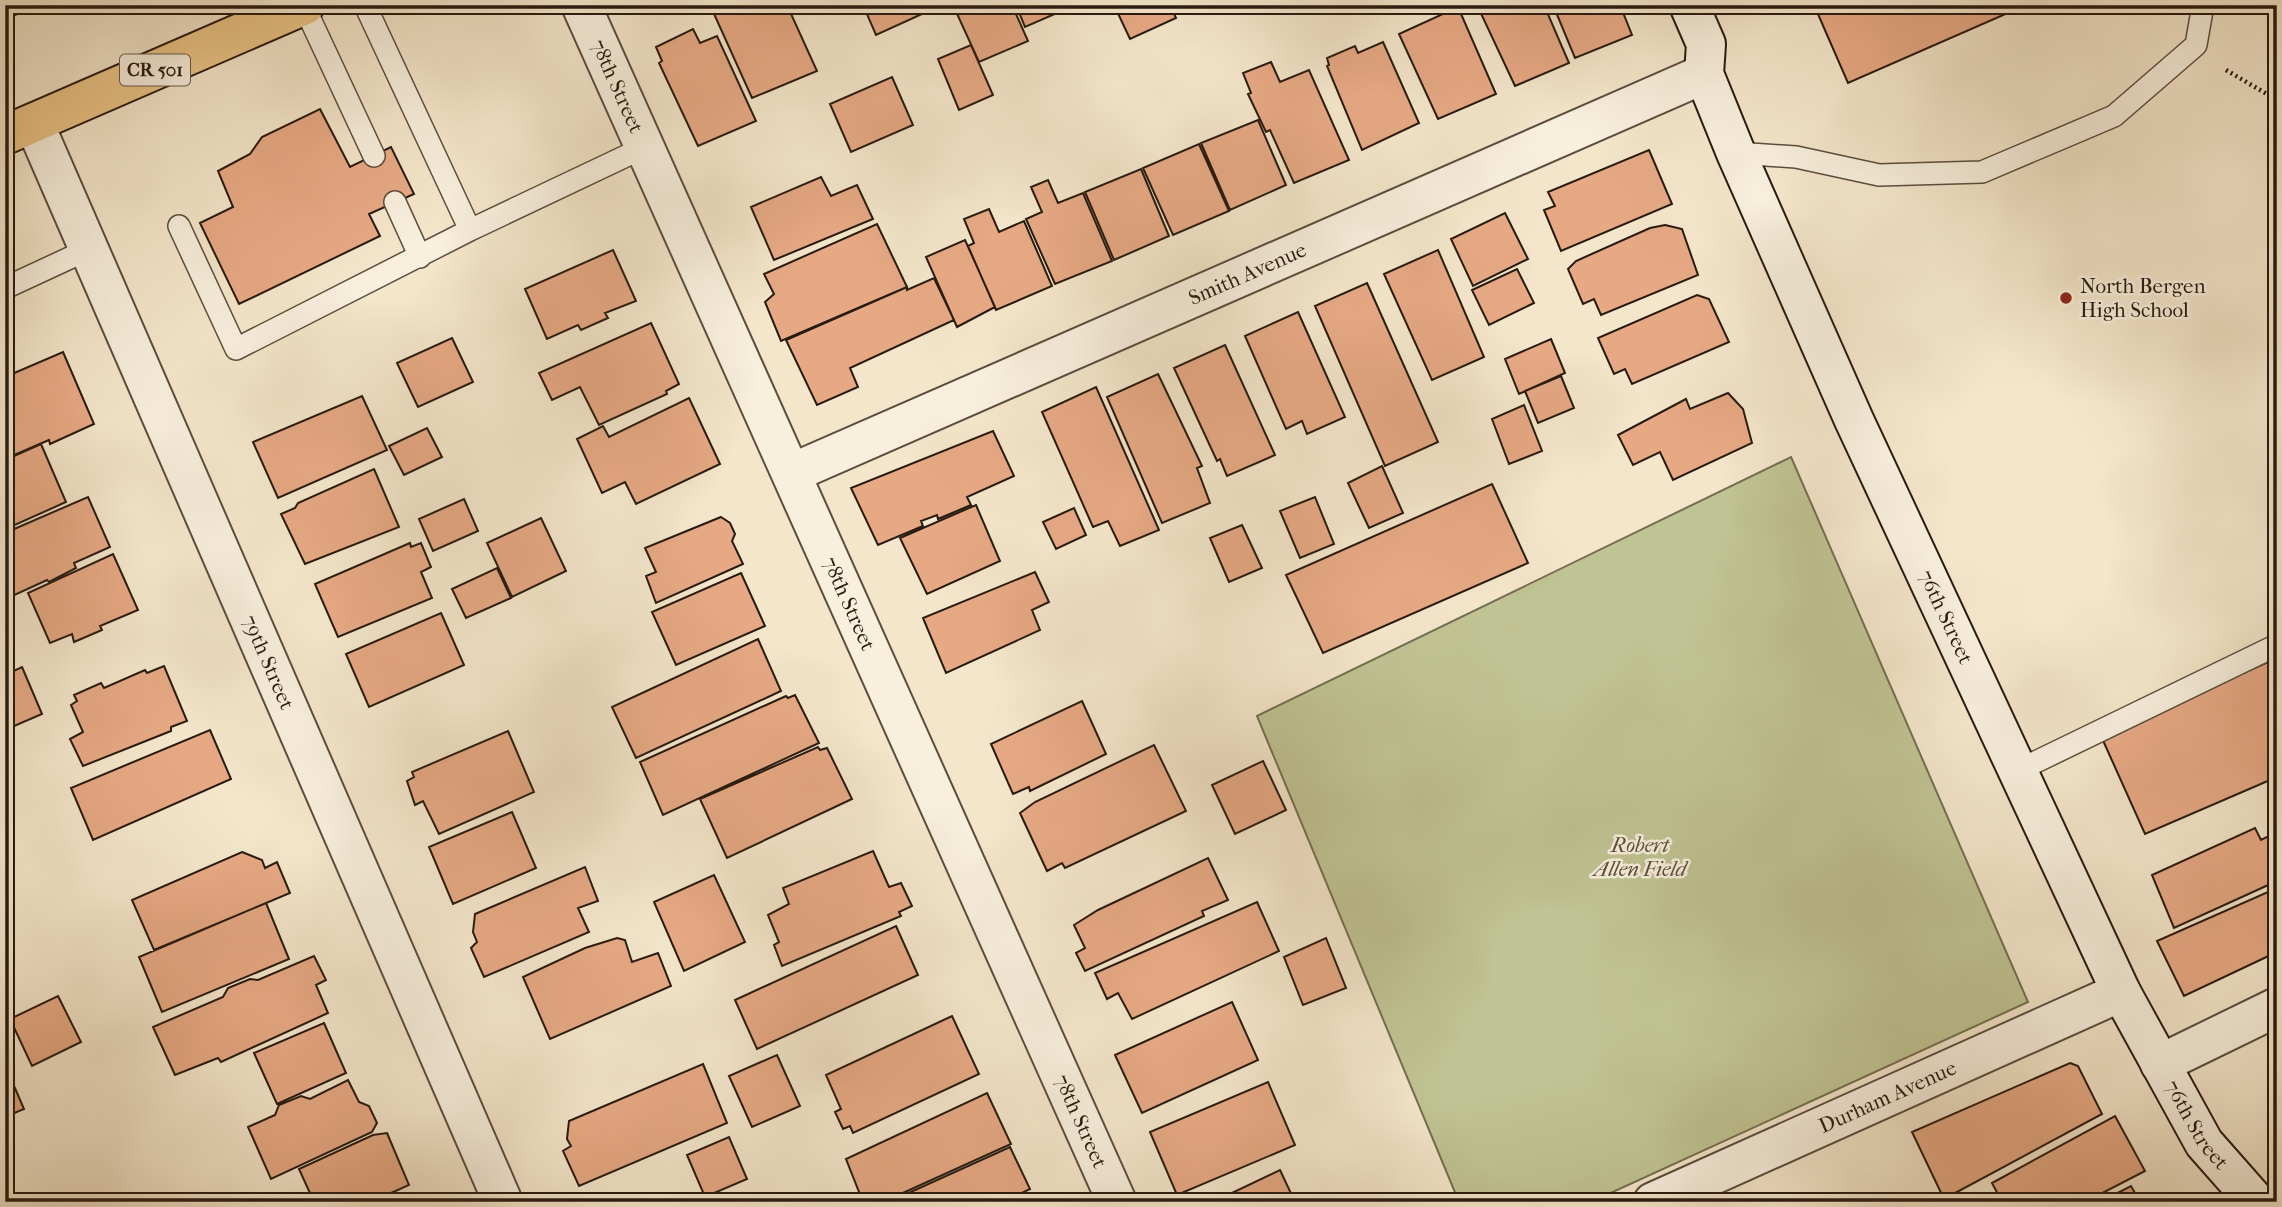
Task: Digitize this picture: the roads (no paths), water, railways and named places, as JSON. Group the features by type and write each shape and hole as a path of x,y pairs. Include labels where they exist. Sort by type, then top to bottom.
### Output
{"main road":[{"name":"CR 501","path":"19,129 304,5"}],"street":[{"name":"78th Street","path":"581,5 1117,1202"},
{"name":"76th Street","path":"1689,5 1706,44 1704,74 1736,153 1854,420 2121,992 2204,1143 2256,1202"},
{"name":"Smith Avenue","path":"792,473 1704,74"},
{"name":"79th Street","path":"19,129 89,249 503,1202"},
{"name":"Durham Avenue","path":"1653,1202 2121,992"},
{"path":"2160,1064 2277,1007"}],"lane":[{"path":"304,5 374,156"},
{"path":"365,5 396,78 470,230"},
{"path":"1736,153 1796,157 1879,175 1982,172 2114,116 2196,45 2203,5"},
{"path":"178,226 236,349 470,230 645,147"},
{"path":"395,202 420,257"},
{"path":"5,288 89,249"},
{"path":"2017,771 2277,645"}],"place":[{"name":"North Bergen High School","path":"2066,298"}],"park label":[{"name":"Robert Allen Field","path":"1640,857"}]}
